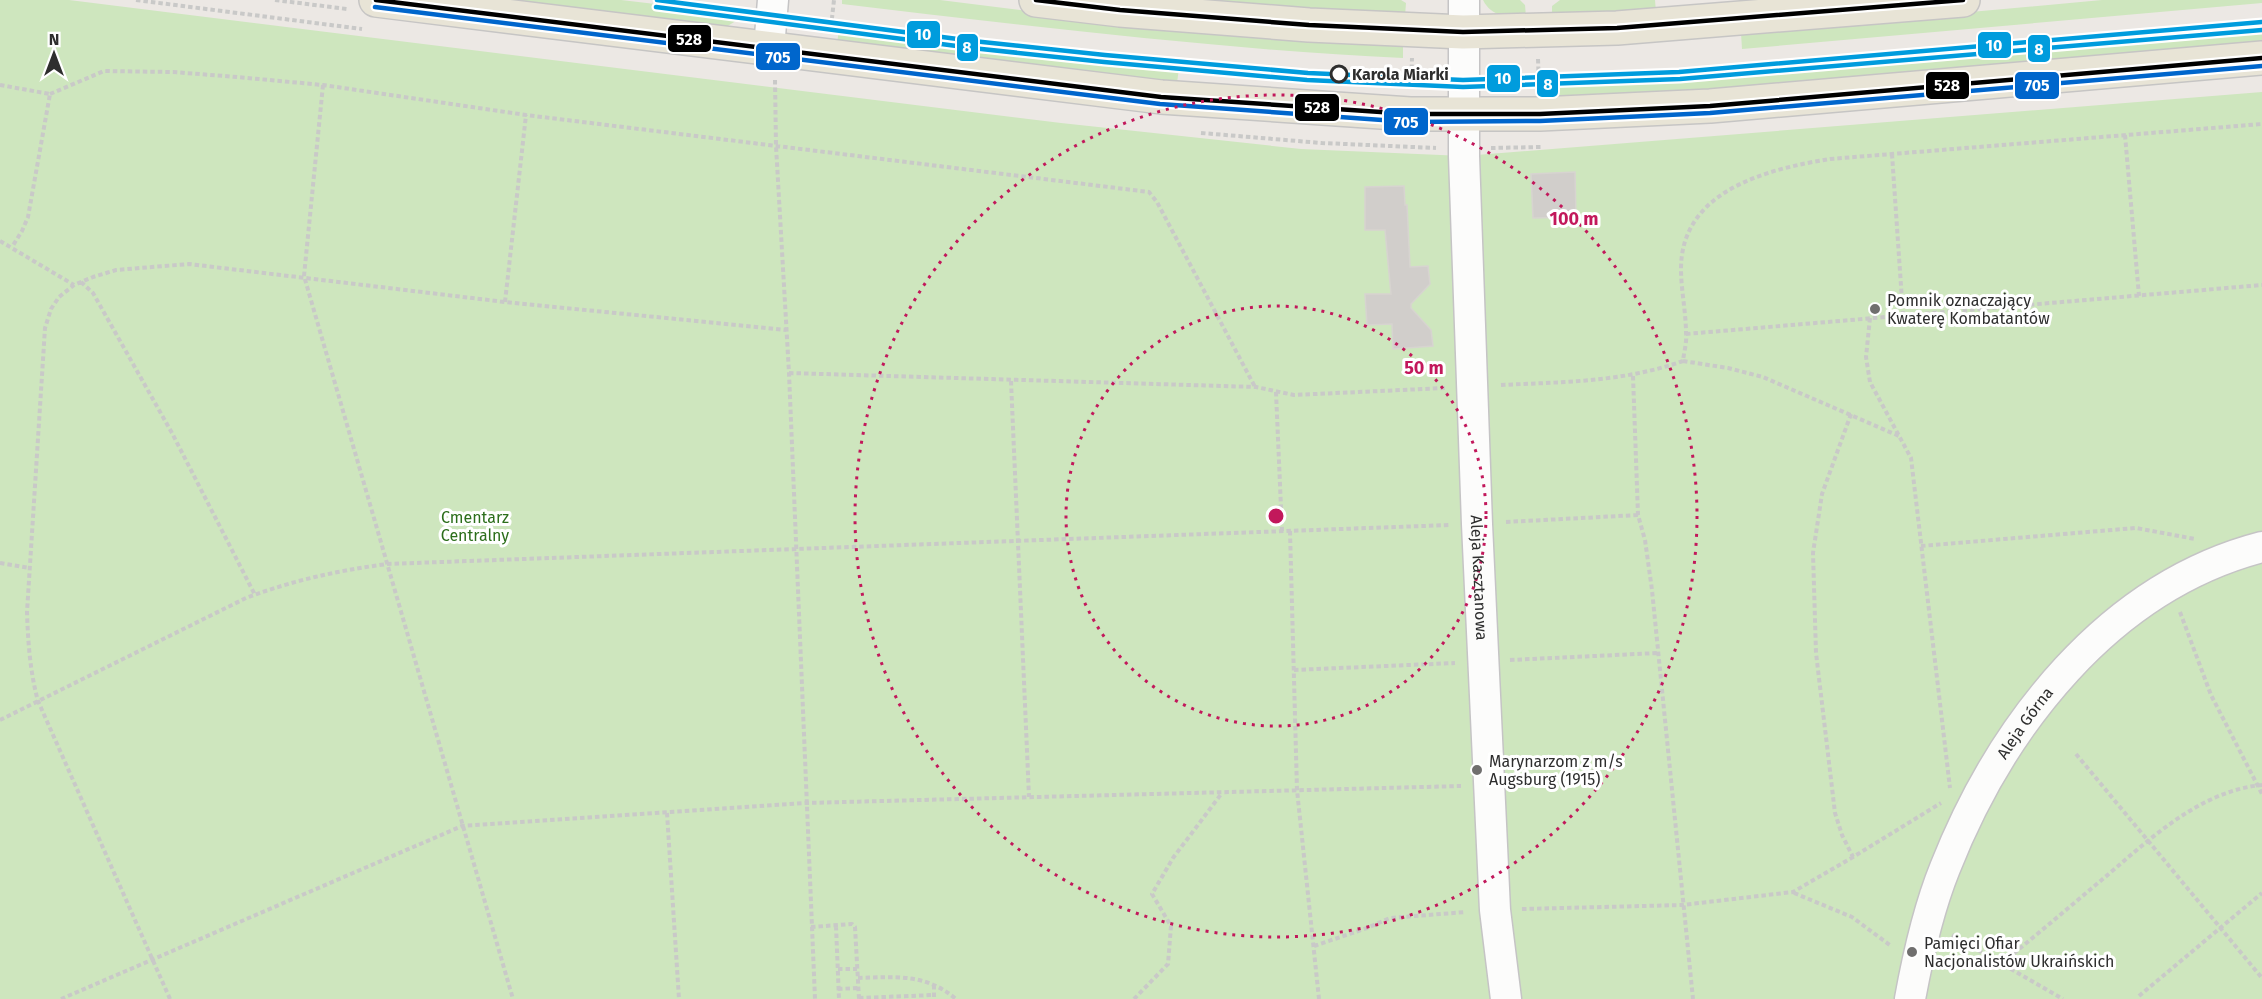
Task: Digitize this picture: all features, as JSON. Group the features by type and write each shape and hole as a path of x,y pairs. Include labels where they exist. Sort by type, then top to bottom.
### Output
{"main road":[{"path":"376,0 1161,97 1391,113 1540,114 1710,106 2262,57"},
{"path":"1036,0 1120,5 1309,25 1463,32 1617,28 1963,0"}],"street":[{"path":"768,48 773,0"},
{"path":"1463,32 1464,0"},
{"name":"Aleja Kasztanowa","path":"1463,32 1464,156 1488,785 1495,910 1506,999"},
{"name":"Aleja Górna","path":"1910,999 1928,921 1944,869 1976,798 2022,724 2070,664 2092,643 2148,599 2218,561 2262,548"}],"path":[{"path":"830,32 834,0"},
{"path":"768,48 774,62 815,999"},
{"path":"1411,91 1412,51"},
{"path":"1538,51 1539,89"},
{"path":"0,85 50,94 104,71 173,72 322,86 526,115 1149,192 1157,202 1256,387"},
{"path":"322,86 304,276 513,999"},
{"path":"12,247 28,217 50,94"},
{"path":"505,302 526,115"},
{"path":"1683,361 1686,334 1681,267 1687,235 1695,221 1710,204 1726,191 1769,172 1830,159 2262,124"},
{"path":"2125,135 2139,296"},
{"path":"1892,154 1903,315"},
{"path":"0,241 74,285"},
{"path":"170,999 38,701 28,645 27,612 45,328 51,309 59,297 74,285 116,270 189,264 304,276 505,302 786,330"},
{"path":"81,282 93,293 172,433 255,595"},
{"path":"1686,334 2262,285"},
{"path":"1314,946 1390,918 1495,910 1682,905 1793,892 1951,797 1911,458 1870,382 1866,357 1870,318"},
{"path":"789,373 1256,387 1305,395 1584,381 1633,376 1683,361 1728,368 1763,377 1899,436"},
{"path":"1633,376 1638,515 1645,540 1652,590 1693,999"},
{"path":"1011,381 1029,797"},
{"path":"1276,392 1282,531"},
{"path":"1851,414 1822,495 1812,554 1812,582 1820,699 1835,813 1842,835 1853,857"},
{"path":"0,720 255,595 288,582 332,572 387,564 1477,524 1638,515"},
{"path":"1921,546 2136,528 2201,540"},
{"path":"1290,531 1297,790 1319,999"},
{"path":"0,563 30,568"},
{"path":"2171,585 2211,695 2262,794"},
{"path":"2076,754 2262,978"},
{"path":"61,999 462,826 806,803 1488,785 1594,778 1594,766"},
{"path":"2002,963 2148,841 2181,818 2226,794 2259,785"},
{"path":"1134,999 1168,964 1171,927 1152,894 1173,858 1223,792"},
{"path":"667,813 679,999"},
{"path":"1793,892 1852,917 1917,965"},
{"path":"2139,996 2262,894"},
{"path":"1928,921 2063,999"},
{"path":"811,927 852,924 855,927 859,998 934,997 934,985"},
{"path":"836,926 838,999"},
{"path":"838,969 857,969"},
{"path":"858,978 902,977 924,980 956,999"},
{"path":"838,989 858,988"}],"green space":[{"name":"Cmentarz Centralny","path":"0,0 69,0 1061,123 1301,149 1464,156 2262,92 2262,999 0,999"},
{"path":"502,0 621,0 741,14 739,19 726,27"},
{"path":"842,0 940,0 1061,15 1403,42 1403,58 1262,49 1122,36 842,4"},
{"path":"1161,0 1401,0 1406,3 1405,16"},
{"path":"1483,0 1520,0 1525,5 1526,17 1496,13"},
{"path":"1560,0 1655,0 1656,12 1552,16 1552,6"},
{"path":"2102,0 2262,0 2262,3 1742,49 1741,33"},
{"path":"2262,29 2262,44 1708,93 1553,99 1553,83 1721,77"},
{"path":"839,30 1036,54 1179,68 1177,83 837,43"}],"building":[{"path":"1575,172 1576,217 1533,218 1531,174"},
{"path":"1404,186 1410,267 1428,266 1430,284 1411,304 1411,308 1431,330 1433,346 1393,349 1392,324 1367,325 1365,294 1391,294 1385,230 1365,230 1365,187"}],"transit line":[{"name":"528","path":"376,0 1161,97 1410,114 1540,114 1710,106 2262,58"},
{"name":"10","path":"657,0 973,41 1105,55 1308,73 1463,80 1679,72 2262,22"},
{"name":"528","path":"1036,0 1120,10 1309,25 1463,32 1617,28 1963,0"},
{"name":"705","path":"375,7 1160,104 1410,122 1540,121 1710,113 2262,66"},
{"name":"8","path":"656,7 972,48 1104,62 1307,80 1463,87 1680,79 2262,30"}],"place":[{"name":"Karola Miarki","path":"1339,74"},
{"name":"Pomnik oznaczający Kwaterę Kombatantów","path":"1875,309"},
{"name":"Marynarzom z m/s Augsburg (1915)","path":"1477,770"},
{"name":"Pamięci Ofiar Nacjonalistów Ukraińskich","path":"1912,952"}]}
